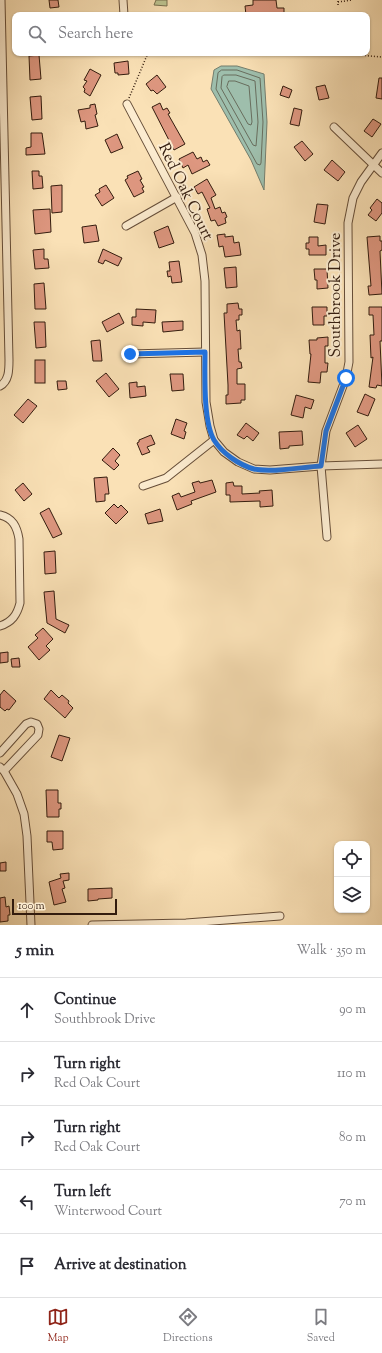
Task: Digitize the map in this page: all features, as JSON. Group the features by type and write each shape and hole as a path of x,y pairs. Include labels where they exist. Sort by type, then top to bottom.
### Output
{"street":[{"path":"1,0 3,265 9,374 2,385"},
{"path":"124,0 124,12"},
{"name":"Red Oak Court","path":"127,104 195,233 202,255 205,281 206,402 214,440 224,452 238,462 254,469 270,470 321,466 382,464"},
{"path":"334,127 382,173"},
{"name":"Southbrook Drive","path":"327,537 321,466 326,431 346,378 349,362 348,223 353,198 361,182 382,154"},
{"path":"126,226 177,197"},
{"path":"130,354 205,352"},
{"path":"143,486 166,478 214,440"},
{"path":"0,515 10,518 18,530 20,604 18,612 12,620 0,626"},
{"path":"0,753 26,724 31,722 38,727 38,735 2,769 17,794 24,814 27,836 31,925"},
{"path":"92,925 186,924 280,916"}],"path":[{"path":"338,5 338,1 352,0"},
{"path":"127,104 147,56"},
{"path":"370,56 382,57"}],"green space":[{"path":"156,0 167,0 167,6 154,5"}],"water":[{"path":"221,66 237,66 264,74 267,122 264,190 251,160 211,89 214,70"}],"building":[{"path":"49,0 58,0 59,7 50,8"},
{"path":"253,0 276,0 277,8 284,8 284,12 246,12 245,6 253,5"},
{"path":"29,56 39,56 41,79 30,80"},
{"path":"128,61 129,74 118,75 118,73 115,73 114,63"},
{"path":"90,69 101,75 90,96 84,92 85,89 83,87 87,81 84,80"},
{"path":"157,75 166,87 157,94 153,90 151,91 146,84"},
{"path":"379,78 382,78 382,99 376,98"},
{"path":"325,85 329,98 319,100 316,87"},
{"path":"283,86 292,90 289,98 280,95"},
{"path":"41,96 42,119 32,120 30,97"},
{"path":"160,103 163,110 167,108 170,113 168,114 185,144 174,150 152,107"},
{"path":"95,104 97,114 95,115 98,126 86,129 85,121 81,122 78,110 90,108 90,105"},
{"path":"294,108 302,110 299,126 290,124"},
{"path":"373,119 381,124 372,137 364,131"},
{"path":"31,133 42,133 45,154 26,155 26,148 31,147"},
{"path":"117,134 123,148 111,153 105,140"},
{"path":"302,141 313,154 305,161 294,147"},
{"path":"193,152 197,159 201,157 203,162 207,160 210,165 192,174 188,165 183,168 179,159"},
{"path":"332,160 345,172 338,181 324,170"},
{"path":"32,171 39,171 39,176 42,176 43,188 33,189"},
{"path":"138,171 142,179 140,180 144,187 142,188 144,192 134,197 125,180 128,178 127,176"},
{"path":"207,179 216,195 211,198 215,209 220,207 222,213 225,212 227,217 225,218 226,223 218,226 215,220 211,221 207,209 210,208 202,192 198,194 194,187"},
{"path":"62,185 62,212 52,213 51,186"},
{"path":"106,185 114,198 102,206 95,195 100,192 99,189"},
{"path":"377,199 382,203 382,213 376,221 368,215 372,210 370,208"},
{"path":"317,204 328,205 325,224 314,222"},
{"path":"50,209 51,232 35,234 33,210"},
{"path":"96,225 99,241 84,243 82,227"},
{"path":"168,226 174,243 159,248 154,232"},
{"path":"225,234 225,237 233,236 234,243 239,242 241,255 225,257 223,246 219,247 217,235"},
{"path":"380,236 380,241 382,241 382,250 380,251 382,294 369,295 368,286 371,286 367,237"},
{"path":"309,237 318,237 318,246 326,245 326,255 309,255 309,249 306,249 306,243 309,243"},
{"path":"44,249 44,259 48,259 49,268 35,269 33,250"},
{"path":"103,249 122,258 118,266 105,260 103,264 98,262"},
{"path":"179,261 182,282 172,283 171,276 168,277 167,271 170,271 169,262"},
{"path":"236,267 237,287 226,288 224,268"},
{"path":"314,269 327,269 328,288 317,289 317,280 315,280"},
{"path":"44,283 46,309 35,309 34,284"},
{"path":"238,303 239,309 242,309 242,315 239,315 239,320 236,320 237,331 240,330 241,349 238,349 239,362 241,362 242,368 237,369 237,384 245,384 245,400 241,400 241,403 226,404 228,385 224,313 227,313 227,304"},
{"path":"312,307 327,307 327,316 324,316 324,325 313,325"},
{"path":"369,307 382,307 382,341 380,341 382,386 377,385 376,388 369,387 373,357 371,358 370,335 374,335 373,315 369,315"},
{"path":"136,309 156,310 155,323 143,322 143,326 132,325 132,317 136,317"},
{"path":"119,313 124,323 107,332 102,322"},
{"path":"183,321 183,330 163,332 162,322"},
{"path":"34,322 45,322 46,347 36,348"},
{"path":"328,337 328,346 325,346 325,363 328,363 327,372 321,372 320,383 308,382 311,354 309,340 317,340 317,338"},
{"path":"100,340 102,361 93,361 91,341"},
{"path":"35,360 45,360 45,383 35,383"},
{"path":"106,373 119,389 109,397 96,381"},
{"path":"170,374 183,374 184,390 172,391"},
{"path":"57,381 66,381 67,389 58,390"},
{"path":"137,382 137,387 145,386 146,396 130,398 129,383"},
{"path":"365,394 375,399 368,416 357,412"},
{"path":"296,395 314,400 311,409 305,407 303,418 291,415"},
{"path":"28,399 37,406 23,423 14,415"},
{"path":"176,419 187,423 184,431 186,432 184,439 171,434"},
{"path":"246,423 259,433 253,441 247,436 244,439 237,435"},
{"path":"358,425 367,439 355,447 346,433"},
{"path":"302,431 303,445 289,446 289,448 280,449 279,432"},
{"path":"151,435 155,444 147,447 150,452 142,455 137,443 139,440"},
{"path":"113,448 120,455 115,461 119,465 114,470 102,460"},
{"path":"107,477 109,494 105,494 105,501 96,502 94,478"},
{"path":"212,480 216,492 191,501 192,504 177,510 172,496 179,493 181,497 195,492 192,483"},
{"path":"233,482 234,486 242,486 242,494 260,493 259,491 272,490 273,506 260,507 260,501 230,502 230,495 226,495 226,483"},
{"path":"23,483 32,494 24,501 15,490"},
{"path":"114,504 118,508 121,505 128,512 116,524 105,513"},
{"path":"49,508 62,534 53,538 40,513"},
{"path":"160,509 163,521 148,524 145,514"},
{"path":"55,551 56,573 45,574 44,552"},
{"path":"54,591 56,619 69,625 65,633 47,623 44,592"},
{"path":"43,628 53,639 46,646 50,650 39,660 28,647 38,638 35,635"},
{"path":"8,652 8,662 0,663 0,653"},
{"path":"19,658 20,667 12,667 11,659"},
{"path":"4,690 16,701 9,710 7,709 5,711 0,707 0,695"},
{"path":"51,690 59,698 62,695 69,701 68,703 73,708 65,718 44,699"},
{"path":"59,735 70,738 62,761 51,757"},
{"path":"46,790 58,790 58,803 61,803 59,817 47,817"},
{"path":"47,831 63,831 63,849 53,850 52,842 47,842"},
{"path":"6,862 6,871 0,871 0,863"},
{"path":"69,873 69,880 63,881 65,888 62,889 66,902 54,905 49,882 61,878 60,874"},
{"path":"112,888 112,898 88,901 88,889"},
{"path":"5,897 6,907 9,906 10,915 8,915 8,921 0,922 0,898"}],"route":[{"path":"130,354 205,352 206,402 214,440 224,452 238,462 254,469 270,470 321,466 326,431 346,378"}]}
